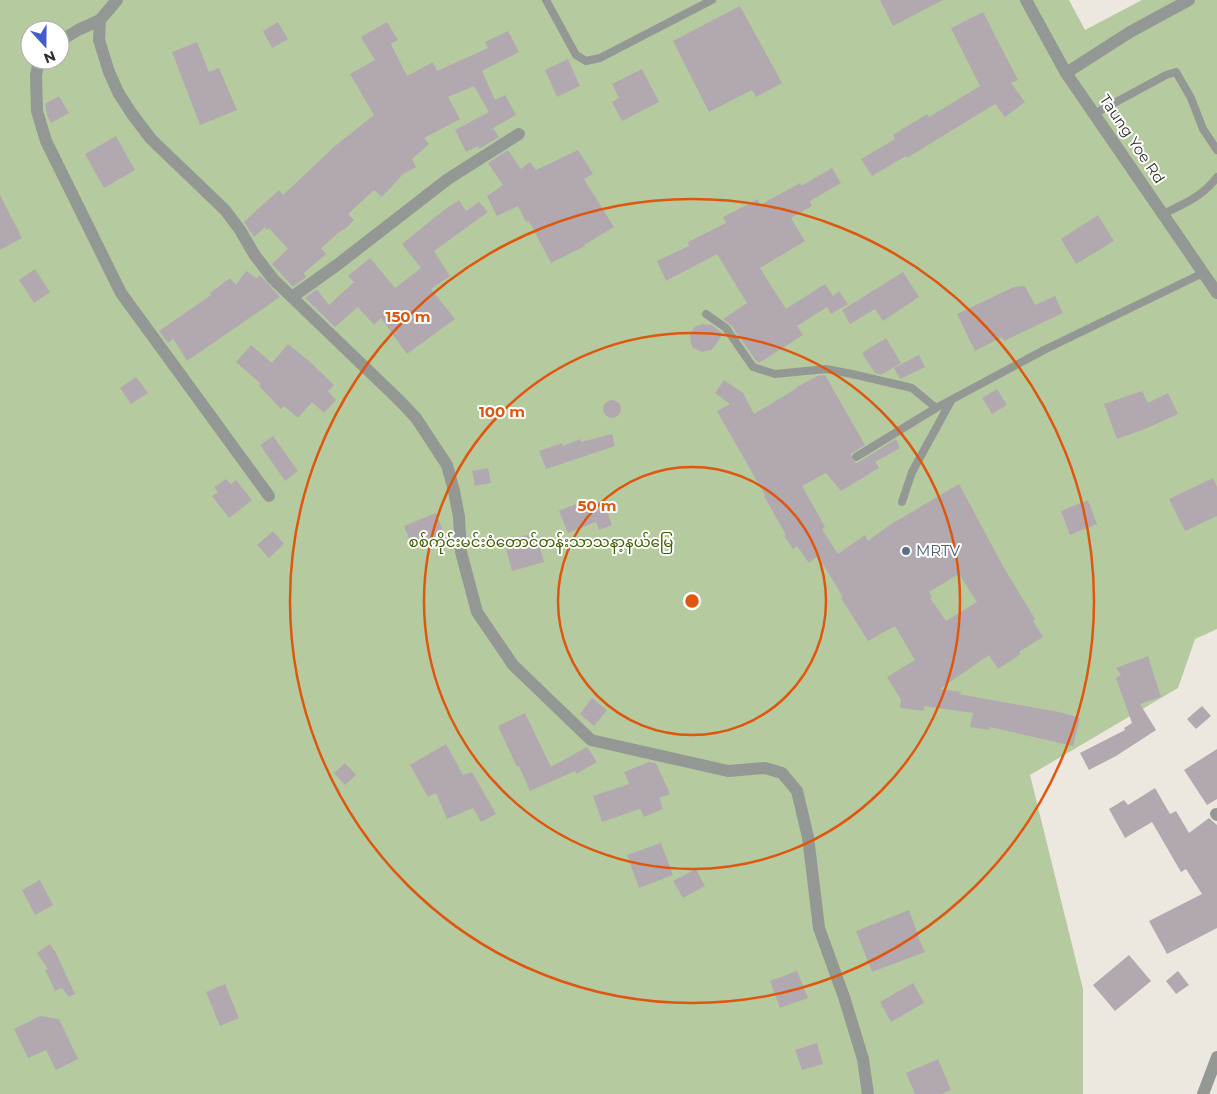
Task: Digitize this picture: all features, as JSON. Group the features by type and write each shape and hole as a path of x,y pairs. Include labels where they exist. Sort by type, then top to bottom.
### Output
{"street":[{"path":"70,35 100,20 117,0"},
{"name":"Taung Yoe Rd","path":"1026,0 1066,73 1217,293"},
{"path":"1066,73 1130,32 1189,0"},
{"path":"100,20 99,40 109,72 119,94 151,139 225,210 273,279 416,418 446,465 459,516 461,552 478,612 514,665 592,740 728,771 765,768 782,773 797,791 808,837 819,928 844,997 863,1060 868,1094"},
{"path":"37,70 37,111 46,141 121,294 269,496"},
{"path":"292,297 337,265 448,179 519,134"},
{"path":"1203,1094 1217,1058"}],"lane":[{"path":"546,0 576,55 586,61 600,58 712,0"},
{"path":"1094,114 1166,75 1176,72 1191,98 1203,129 1217,150"},
{"path":"1163,214 1189,202 1214,185 1217,177"},
{"path":"856,457 936,408 1044,350 1203,273"},
{"path":"706,314 726,328 753,367 775,374 826,369 852,374 912,388 936,408"},
{"path":"902,502 912,472 951,401"}],"green space":[{"name":"စစ်ကိုင်းမင်းဝံတောင်တန်းသာသနာ့နယ်မြေ","path":"0,0 1069,0 1085,30 1142,0 1217,0 1217,629 1195,639 1178,688 1030,775 1083,989 1083,1094 0,1094"}],"building":[{"path":"880,0 943,0 893,26"},
{"path":"740,6 782,83 756,97 752,90 709,112 673,41"},
{"path":"983,12 1018,80 1011,83 1025,102 1005,117 995,104 907,158 906,156 872,176 861,159 895,139 893,135 927,114 929,117 980,86 951,28"},
{"path":"278,22 288,39 272,48 263,31"},
{"path":"387,22 398,40 391,44 407,76 433,62 437,71 488,48 485,42 508,31 519,52 482,71 495,100 505,95 516,115 493,128 499,137 479,149 478,146 466,152 455,130 489,112 474,86 448,97 460,119 424,138 429,144 412,159 416,167 403,174 382,197 374,190 348,214 354,220 321,248 326,254 304,273 306,277 293,287 272,264 288,249 269,228 267,230 265,227 254,237 244,222 279,190 283,195 335,146 374,115 350,74 375,60 361,37"},
{"path":"197,42 209,72 219,68 237,110 200,125 172,52"},
{"path":"568,59 580,86 557,97 545,70"},
{"path":"642,69 659,102 622,121 612,102 619,98 612,84"},
{"path":"59,96 69,113 51,123 45,104"},
{"path":"116,136 135,170 104,188 85,154"},
{"path":"508,150 521,169 530,162 536,170 578,150 593,174 584,179 614,227 585,246 551,263 529,221 526,222 518,206 497,216 487,196 503,185 488,163"},
{"path":"832,168 841,183 810,201 812,206 791,218 805,241 760,268 786,309 825,284 833,296 839,291 848,304 831,314 827,307 797,326 803,335 759,363 731,325 723,319 747,303 717,254 666,281 657,261 689,246 688,242 726,223 723,217 758,199 760,205 800,183 801,186"},
{"path":"0,195 22,238 0,250"},
{"path":"459,200 466,211 479,202 488,212 434,251 450,276 431,289 455,319 407,354 381,318 374,325 358,307 335,327 305,298 317,289 329,305 354,282 348,276 370,258 395,288 421,268 402,244"},
{"path":"1098,215 1114,241 1076,264 1061,239"},
{"path":"35,269 50,292 34,303 19,280"},
{"path":"246,271 257,278 260,275 280,297 187,361 173,339 168,343 159,331 211,295 210,293 230,278 236,285"},
{"path":"903,272 919,297 883,321 875,309 850,324 842,310"},
{"path":"1025,286 1035,305 1055,296 1063,313 1004,341 1002,337 975,351 957,314 1014,287"},
{"path":"703,324 712,325 723,334 711,350 702,352 693,348 690,335 694,327"},
{"path":"886,338 901,363 881,375 875,373 862,353"},
{"path":"288,344 334,385 328,391 336,400 324,413 312,402 298,418 284,406 281,409 259,386 261,384 236,362 251,345 272,363"},
{"path":"919,355 925,367 900,379 894,368"},
{"path":"825,375 865,445 851,454 852,460 856,463 859,462 896,439 900,448 875,462 879,468 841,491 826,473 802,486 825,527 822,529 838,554 865,535 868,541 888,526 959,484 1004,568 1035,619 1033,621 1043,637 1019,652 1021,654 998,669 989,655 940,689 1059,712 1080,718 1073,746 990,727 989,730 970,727 973,713 924,706 924,711 900,708 901,700 887,677 915,660 895,626 868,641 818,556 809,563 797,546 793,549 784,536 786,535 765,495 717,411 730,404 715,393 724,380 743,393 754,414 817,376","holes":["959,574 977,602 946,621 930,598 932,597 929,592"]},
{"path":"136,377 148,393 131,404 120,388"},
{"path":"997,389 1007,405 992,414 982,398"},
{"path":"1142,391 1148,403 1168,393 1178,414 1117,439 1104,404"},
{"path":"612,400 618,403 621,409 618,415 612,418 606,415 603,409 606,403"},
{"path":"612,434 615,446 546,469 539,451 562,443 563,446 580,439 581,442"},
{"path":"273,436 298,471 285,481 260,445"},
{"path":"488,468 491,483 475,486 472,471"},
{"path":"1213,478 1217,487 1217,516 1185,531 1169,499"},
{"path":"226,479 231,484 236,480 252,500 229,518 212,496 218,492 214,487"},
{"path":"1088,500 1097,524 1070,535 1061,511"},
{"path":"583,501 586,509 604,502 612,525 599,530 596,522 568,533 559,511"},
{"path":"436,513 444,533 412,546 404,526"},
{"path":"273,531 284,544 269,558 257,545"},
{"path":"536,533 544,562 512,571 504,541"},
{"path":"1148,656 1161,697 1140,704 1156,730 1116,756 1089,770 1080,753 1125,730 1124,728 1132,723 1116,678 1121,675 1116,668"},
{"path":"592,698 607,710 594,726 580,714"},
{"path":"1202,706 1211,716 1196,729 1187,719"},
{"path":"525,713 551,767 587,747 597,762 576,774 575,771 530,791 498,726"},
{"path":"446,744 463,775 472,772 496,814 481,822 473,808 447,819 436,793 428,797 410,765"},
{"path":"1217,749 1217,799 1207,805 1184,770"},
{"path":"649,762 656,763 670,794 659,798 663,809 644,817 640,809 602,822 593,796 629,784 624,772"},
{"path":"345,763 356,775 345,785 334,773"},
{"path":"1155,788 1170,814 1176,811 1189,833 1209,818 1217,825 1217,928 1167,954 1149,921 1202,894 1186,869 1181,872 1152,822 1125,838 1109,809 1124,800 1128,805"},
{"path":"661,843 673,875 639,888 627,855"},
{"path":"696,869 705,886 683,898 673,881"},
{"path":"40,880 53,905 35,915 22,890"},
{"path":"909,910 925,952 872,972 856,931"},
{"path":"50,944 75,994 69,997 62,988 55,991 45,970 48,969 37,953"},
{"path":"1129,955 1151,981 1115,1011 1093,985"},
{"path":"797,971 808,998 780,1008 770,981"},
{"path":"1178,971 1189,985 1176,994 1166,981"},
{"path":"913,983 924,1003 891,1022 880,1002"},
{"path":"225,984 239,1018 220,1026 206,992"},
{"path":"40,1016 59,1019 78,1059 56,1070 46,1050 28,1058 14,1029"},
{"path":"817,1043 823,1064 802,1070 795,1050"},
{"path":"938,1059 951,1090 941,1094 915,1094 906,1073"}],"place":[{"name":"MRTV","path":"906,551"}]}
